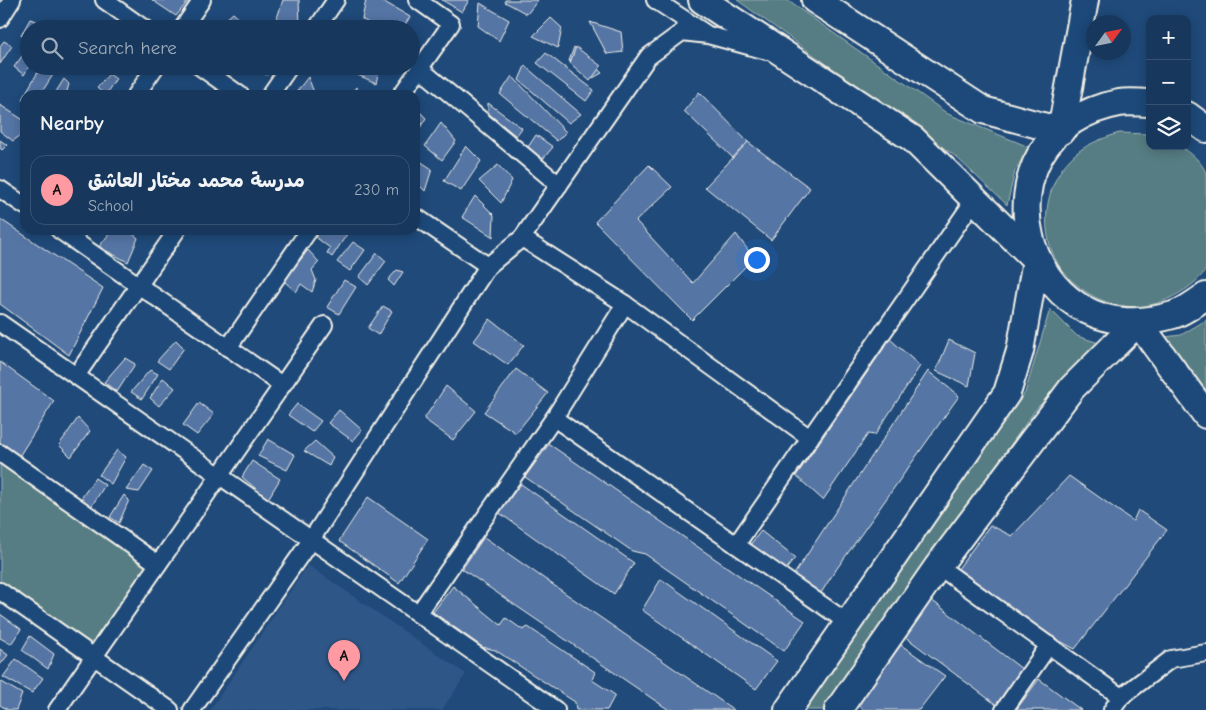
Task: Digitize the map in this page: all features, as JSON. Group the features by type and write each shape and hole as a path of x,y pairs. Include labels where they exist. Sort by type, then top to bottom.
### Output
{"main road":[{"path":"702,0 793,58 913,139 1036,260 1054,286 1078,306 1107,318 1138,322 1175,315 1206,296"},
{"path":"815,0 984,110 1060,130"},
{"path":"1060,130 1085,0"},
{"path":"788,710 1007,393 1020,351 1036,260 1026,227 1027,191 1039,158 1060,130 1088,112 1121,102 1146,103"},
{"path":"1191,118 1206,129"},
{"path":"1138,322 1206,415"},
{"path":"838,710 938,566 1072,388 1138,322"}],"street":[{"path":"0,19 12,0"},
{"path":"104,0 132,20"},
{"path":"188,20 202,0"},
{"path":"322,20 336,0"},
{"path":"417,0 451,24 420,67"},
{"path":"655,0 708,35"},
{"path":"192,710 311,540 488,266 522,238 648,57 682,32 708,35 793,58"},
{"path":"420,69 559,185"},
{"path":"139,90 150,75"},
{"path":"212,75 233,90"},
{"path":"273,90 284,75"},
{"path":"404,90 414,75"},
{"path":"0,189 20,203"},
{"path":"736,545 975,199"},
{"path":"420,219 488,266"},
{"path":"66,235 282,385"},
{"path":"76,376 174,235"},
{"path":"228,348 306,235"},
{"path":"522,238 625,304 810,438"},
{"path":"418,614 554,418 625,304"},
{"path":"0,323 556,710"},
{"path":"57,710 324,325"},
{"path":"554,418 848,623"},
{"path":"0,453 158,564"},
{"path":"938,566 1049,645 1117,704 1171,658 1206,653"},
{"path":"0,592 170,710"},
{"path":"1004,710 1049,645"}],"shaded area":[{"path":"308,565 466,674 442,710 210,710"}],"green space":[{"path":"737,0 787,0 948,114 1029,147 1015,171 1007,205 955,156"},
{"path":"1119,133 1146,134 1146,150 1186,150 1192,154 1205,170 1206,269 1192,285 1166,300 1137,307 1122,306 1094,296 1080,288 1068,277 1058,264 1051,250 1046,218 1053,186 1060,172 1075,154 1099,140"},
{"path":"1050,309 1077,336 1099,343 1036,409 824,710 804,710 1025,393"},
{"path":"1206,320 1206,391 1165,337 1181,335"},
{"path":"0,453 158,564 94,657 0,591"}],"building":[{"path":"152,0 189,0 176,16"},
{"path":"283,0 299,0 300,20 276,20"},
{"path":"366,0 381,0 410,17 408,20 362,19"},
{"path":"442,0 469,0 462,12"},
{"path":"505,0 538,0 527,14 505,2"},
{"path":"480,3 509,20 499,41 478,26"},
{"path":"233,13 241,20 225,20"},
{"path":"551,18 562,28 558,48 533,36"},
{"path":"590,22 621,32 623,52 607,54"},
{"path":"4,41 12,46 0,64 0,46"},
{"path":"574,47 602,73 591,79 569,61"},
{"path":"576,47 601,66 590,81 570,63"},
{"path":"546,53 594,90 586,101 537,63"},
{"path":"20,59 20,72 14,67"},
{"path":"525,66 581,114 569,123 519,80"},
{"path":"36,75 53,75 43,90 27,90"},
{"path":"108,75 116,79 108,90 99,90 97,88"},
{"path":"358,75 378,75 376,83"},
{"path":"512,76 566,132 557,141 500,94"},
{"path":"308,77 313,90 298,90"},
{"path":"64,79 69,84 67,90 57,90"},
{"path":"699,92 748,142 733,158 684,111"},
{"path":"488,103 522,128 516,136 488,113"},
{"path":"0,105 20,118 20,136 13,141 0,131"},
{"path":"420,112 426,118 420,128"},
{"path":"441,123 456,141 442,160 425,146"},
{"path":"536,135 553,147 542,160 528,147"},
{"path":"0,140 7,145 2,150 0,148"},
{"path":"748,142 810,188 771,240 705,187"},
{"path":"466,146 481,161 461,191 444,181"},
{"path":"420,161 432,169 425,191 420,186"},
{"path":"498,165 512,180 501,203 479,181"},
{"path":"649,165 672,187 636,221 693,283 736,234 754,258 692,320 595,222"},
{"path":"475,196 494,215 493,237 462,217"},
{"path":"0,219 20,232 20,235 24,235 103,288 69,355 0,304"},
{"path":"108,235 134,235 138,238 128,262 99,247"},
{"path":"346,235 332,257 327,253 330,248 314,236"},
{"path":"353,242 365,250 350,271 337,262"},
{"path":"308,250 319,262 312,270 316,280 312,292 301,284 296,292 284,281"},
{"path":"377,253 386,261 368,285 359,277"},
{"path":"397,270 403,272 394,286 388,280"},
{"path":"344,280 356,287 339,314 327,307"},
{"path":"383,306 392,311 378,335 368,328"},
{"path":"490,319 524,345 508,365 474,341"},
{"path":"890,339 920,366 875,435 868,434 823,500 796,476"},
{"path":"176,340 184,348 169,369 157,361"},
{"path":"949,340 975,353 969,386 936,371"},
{"path":"125,358 135,364 117,392 104,382"},
{"path":"0,362 54,401 18,458 0,445"},
{"path":"516,369 548,393 516,433 484,412"},
{"path":"150,370 158,374 142,399 131,392"},
{"path":"928,371 959,396 833,574 816,601 789,582"},
{"path":"163,378 175,388 159,406 150,398"},
{"path":"446,386 476,411 453,440 424,419"},
{"path":"199,403 214,414 197,435 183,425"},
{"path":"297,404 321,421 312,432 288,415"},
{"path":"339,410 362,430 353,441 328,423"},
{"path":"78,418 90,431 71,457 59,445"},
{"path":"268,439 295,455 287,470 258,456"},
{"path":"315,441 333,457 329,466 304,451"},
{"path":"549,444 805,621 784,651 645,554 632,551 525,477"},
{"path":"117,450 126,457 111,484 99,475"},
{"path":"252,461 280,479 268,499 242,477"},
{"path":"144,465 153,471 139,492 126,490"},
{"path":"1069,476 1133,521 1138,510 1167,530 1075,649 1028,624 955,573 990,525 1012,536"},
{"path":"95,478 105,485 91,507 78,503"},
{"path":"521,484 634,563 614,594 498,512"},
{"path":"124,495 129,500 119,523 110,517"},
{"path":"368,497 428,539 399,583 339,541"},
{"path":"761,531 795,558 781,576 745,551"},
{"path":"484,537 734,710 669,710 462,569"},
{"path":"661,579 777,661 756,689 642,610"},
{"path":"453,586 501,625 506,618 523,630 528,627 595,672 592,680 615,695 607,710 576,710 575,702 495,650 482,647 433,612"},
{"path":"930,599 1022,669 998,706 904,636"},
{"path":"0,614 21,629 11,644 0,638"},
{"path":"30,636 54,654 48,669 22,650"},
{"path":"901,645 945,676 919,710 864,710 856,704"},
{"path":"0,649 8,655 0,665"},
{"path":"16,659 43,678 32,693 3,677"},
{"path":"1039,679 1081,710 1016,710"},
{"path":"0,681 22,694 16,710 8,710 0,705"}],"place":[{"name":"مدرسة محمد مختار العاشق","path":"344,681"}]}
